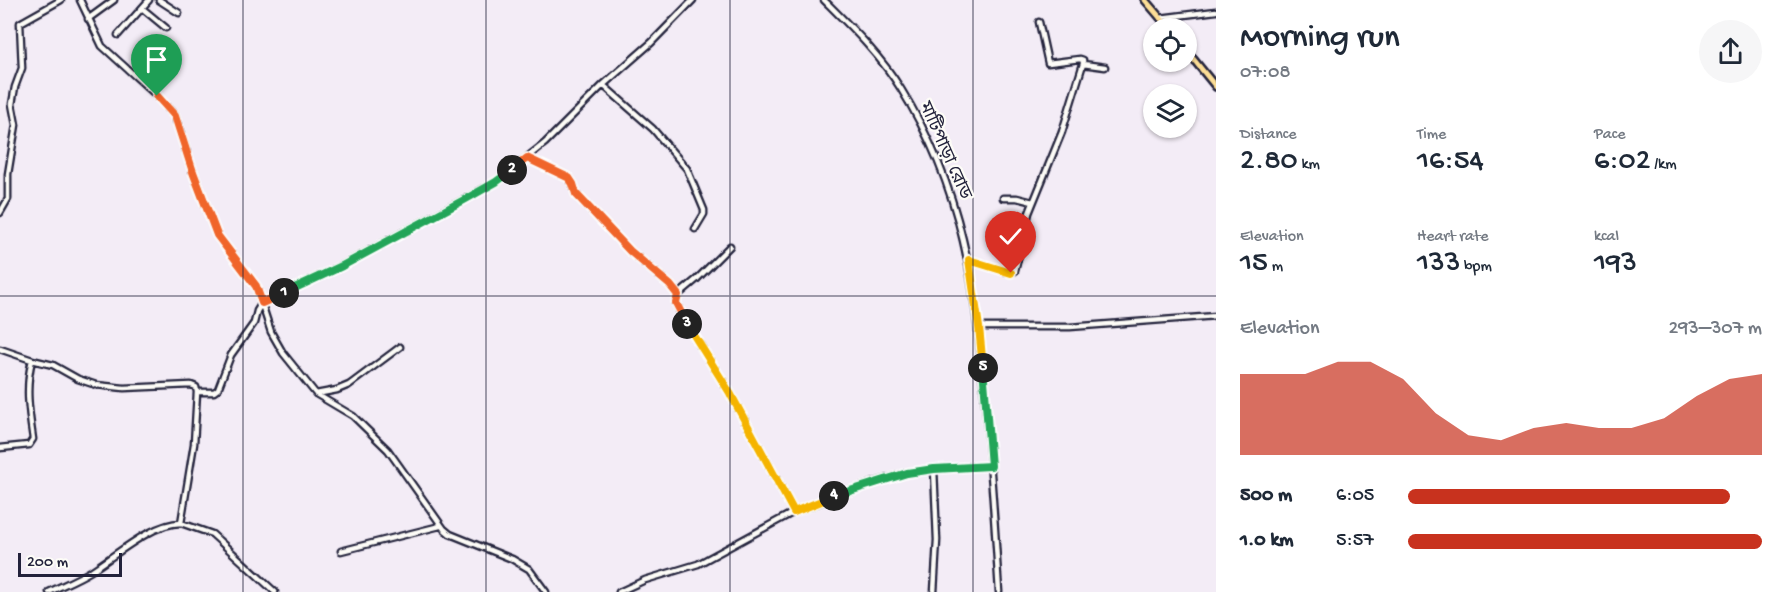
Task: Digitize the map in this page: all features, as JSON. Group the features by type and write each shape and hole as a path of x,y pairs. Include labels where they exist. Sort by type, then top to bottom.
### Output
{"main road":[{"path":"1145,0 1160,18"},
{"path":"1197,64 1216,87"}],"street":[{"path":"0,213 8,200 8,174 16,126 12,104 22,68 20,23 61,0"},
{"path":"80,0 97,38 110,55 157,96 175,116 217,235 256,286 277,344 316,394 353,416 385,447 440,526 450,534 495,551 530,569 546,592"},
{"path":"88,19 114,0"},
{"path":"118,35 149,0"},
{"path":"159,0 179,13"},
{"path":"197,392 214,392 218,389 231,356 254,323 262,303 342,266 496,182 527,158 603,84 651,43 693,0"},
{"name":"মাটিপাড়া রোড","path":"824,0 883,64 900,88 940,165 956,208 969,260 979,327 999,592"},
{"path":"143,9 166,28"},
{"path":"1160,18 1216,11"},
{"path":"969,260 1011,273 1015,272 1033,202 1062,132 1083,64 1080,58 1048,63 1039,22"},
{"path":"1083,64 1105,67"},
{"path":"603,84 653,129 687,170 704,210 695,230"},
{"path":"527,158 569,178 576,194 630,251 670,285 678,295"},
{"path":"1003,198 1017,198 1033,202"},
{"path":"730,246 678,295 676,303 730,393 794,512"},
{"path":"979,327 1070,327 1216,316"},
{"path":"316,394 342,388 400,346"},
{"path":"0,349 53,365 78,379 96,385 124,388 191,385 196,387 194,444 181,523"},
{"path":"0,448 29,445 33,442 27,378 32,360"},
{"path":"619,592 640,581 698,564 794,512 875,482 907,473 934,469 991,466"},
{"path":"934,469 937,540 934,592"},
{"path":"49,592 89,572 152,532 166,525 181,523 212,534 275,592"},
{"path":"341,551 440,526"}],"route":[{"path":"157,96 175,116 217,235 256,286 262,303 342,266 464,200 496,182 527,158 569,178 574,192 630,251 670,285 678,295 676,303 683,318 730,393 794,512 875,482 907,473 991,466 979,327 969,260 1011,273"}]}
